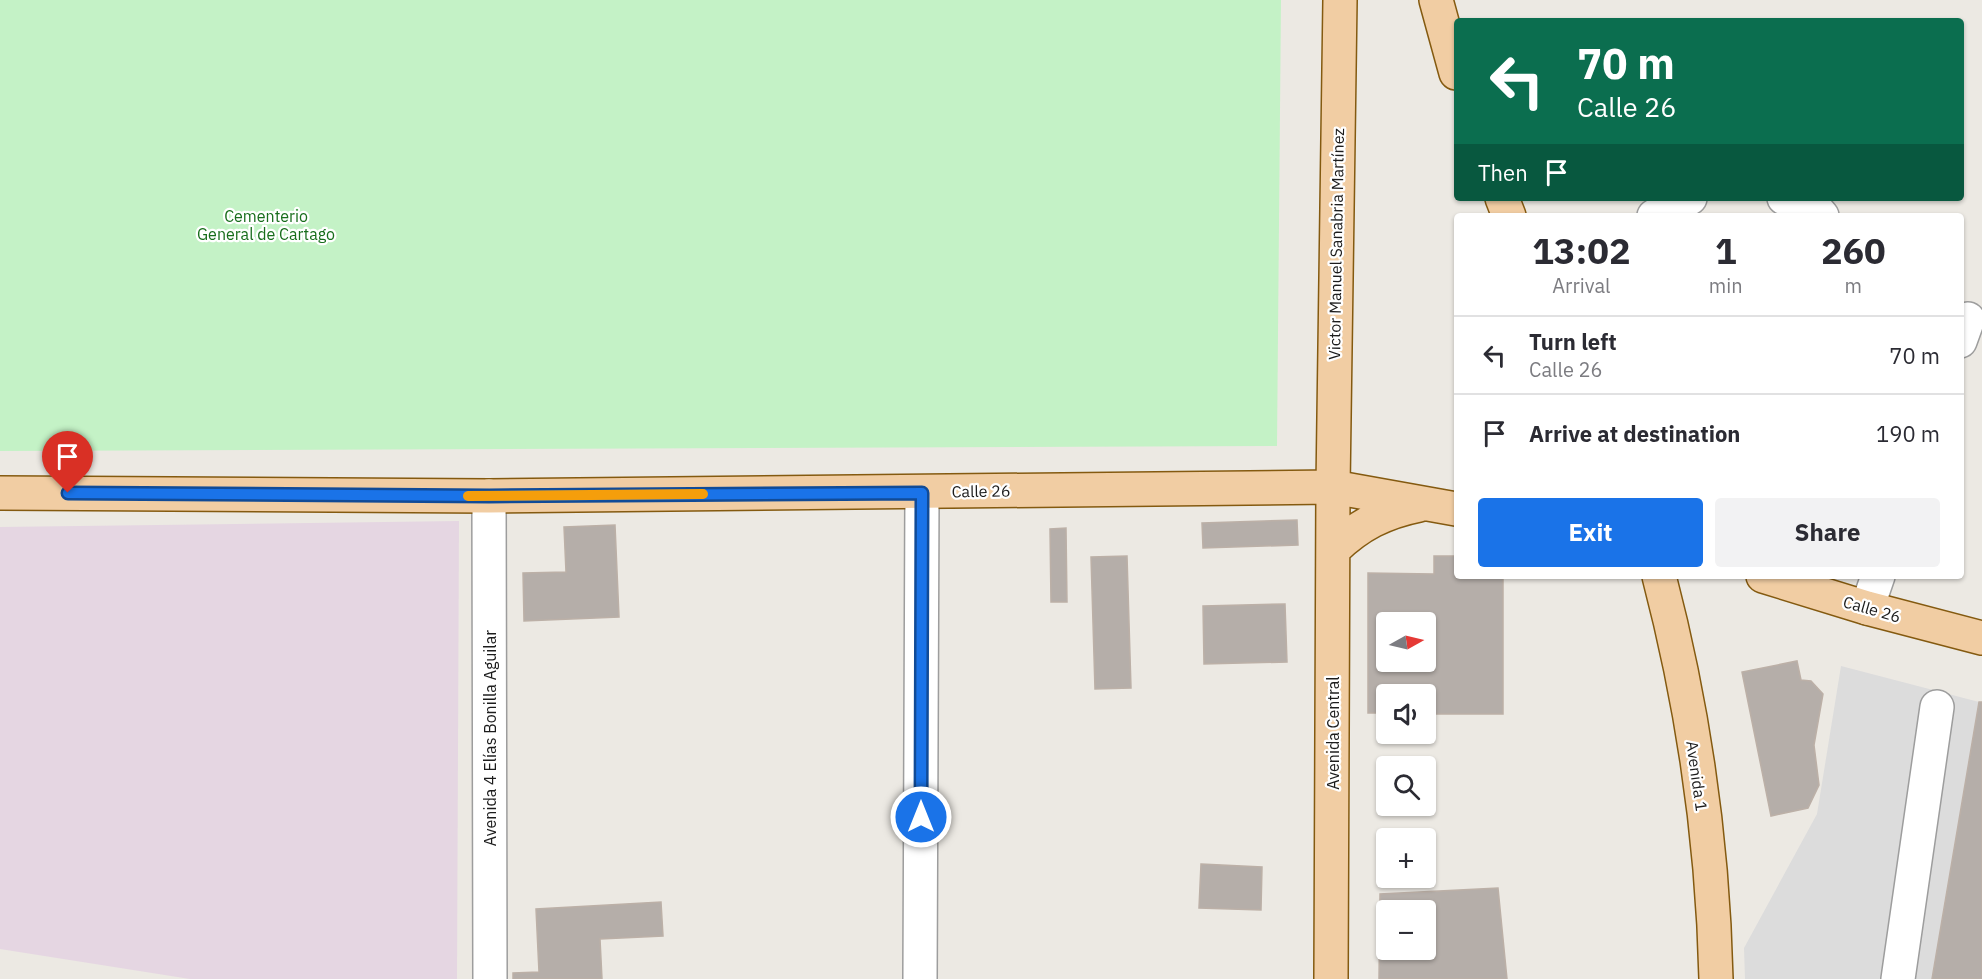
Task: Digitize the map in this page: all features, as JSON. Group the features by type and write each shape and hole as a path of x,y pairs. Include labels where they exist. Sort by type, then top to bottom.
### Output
{"main road":[{"name":"Victor Manuel Sanabria Martínez","path":"1333,488 1340,0"},
{"path":"1436,0 1454,66"},
{"name":"Calle 26","path":"0,493 489,496 1333,488 1442,506"},
{"name":"Avenida Central","path":"1331,979 1333,488"},
{"path":"1334,549 1352,532 1374,519 1442,506"},
{"name":"Avenida 1","path":"1660,579 1682,675 1689,719 1714,899 1716,979"},
{"name":"Calle 26","path":"1778,579 1867,608 1982,638"}],"street":[{"path":"1660,213 1684,201"},
{"path":"1793,201 1816,209 1819,213"},
{"path":"920,979 922,493"},
{"name":"Avenida 4 Elías Bonilla Aguilar","path":"489,496 490,979"},
{"path":"1867,608 1877,579"},
{"path":"1898,979 1937,707"}],"shaded area":[{"path":"459,521 457,979 190,979 0,949 0,527"},
{"path":"1841,666 1979,702 1932,979 1745,979 1744,948 1817,814"}],"green space":[{"name":"Cementerio General de Cartago","path":"0,0 1281,0 1277,446 0,451"}],"building":[{"path":"1297,520 1298,545 1203,548 1202,523"},
{"path":"615,525 619,617 524,621 523,573 566,572 564,527"},
{"path":"1066,528 1067,602 1051,602 1050,529"},
{"path":"1127,556 1131,688 1095,689 1091,557"},
{"path":"1434,556 1454,556 1454,579 1503,579 1503,714 1436,714 1436,684 1376,684 1376,713 1368,713 1368,573 1434,574"},
{"path":"1285,604 1287,662 1204,664 1203,606"},
{"path":"1797,661 1801,680 1811,681 1823,694 1814,745 1819,785 1808,808 1771,816 1742,672"},
{"path":"1979,702 1982,702 1982,979 1932,979"},
{"path":"1201,864 1262,867 1261,910 1199,908"},
{"path":"1498,888 1507,979 1379,979 1379,960 1436,960 1436,900 1380,900 1380,894"},
{"path":"661,902 663,936 600,939 602,979 513,979 513,973 539,972 536,909"}],"slow traffic":[{"path":"468,496 703,494"}],"route":[{"path":"68,493 489,496 922,493 921,817"}]}
